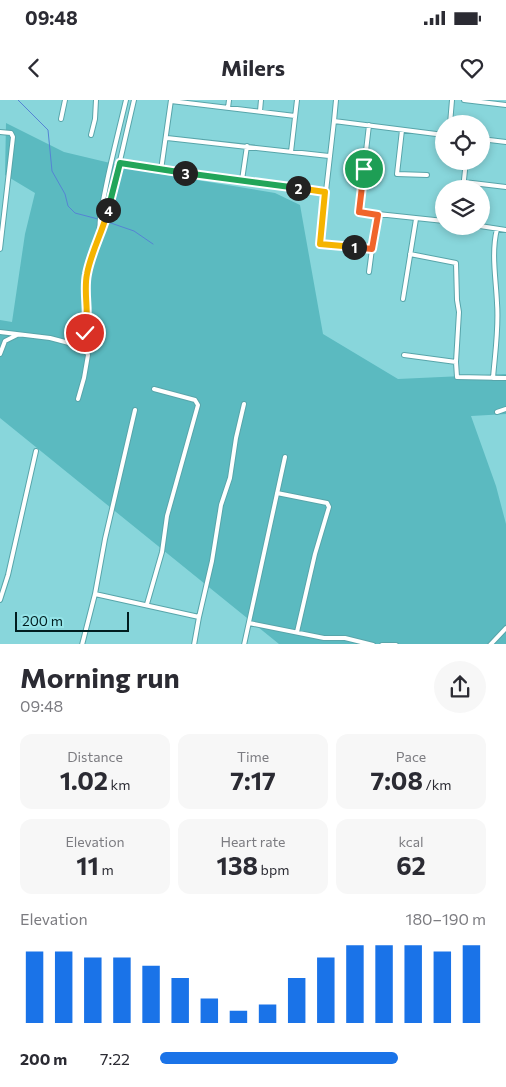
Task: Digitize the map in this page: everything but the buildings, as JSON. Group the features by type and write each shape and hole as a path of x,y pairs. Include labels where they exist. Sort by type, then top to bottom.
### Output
{"street":[{"path":"61,119 64,100"},
{"path":"91,135 95,119 96,100"},
{"path":"100,236 98,225 126,100"},
{"path":"0,332 50,338 69,343 81,340 88,322 87,274 104,226 134,100"},
{"path":"206,100 206,106"},
{"path":"228,108 229,100"},
{"path":"260,111 261,100"},
{"path":"291,152 297,100"},
{"path":"336,100 320,244 372,249"},
{"path":"451,115 452,100"},
{"path":"464,100 506,105"},
{"path":"161,170 171,101 295,116"},
{"path":"334,121 435,133"},
{"path":"370,125 359,212 435,220"},
{"path":"402,130 397,174 427,175"},
{"path":"0,132 11,133 13,137 0,250"},
{"path":"167,138 329,156"},
{"path":"490,140 506,142"},
{"path":"242,180 247,146"},
{"path":"120,163 325,192"},
{"path":"490,185 506,187"},
{"path":"369,272 378,215"},
{"path":"403,299 416,219"},
{"path":"490,228 506,230"},
{"path":"493,378 497,308 495,242 497,229"},
{"path":"410,254 456,263 459,312 457,377 506,378"},
{"path":"0,354 5,341 17,335"},
{"path":"78,399 88,355 81,340"},
{"path":"404,355 456,362"},
{"path":"147,604 162,552 167,516 198,405 195,400 154,389"},
{"path":"194,644 244,404"},
{"path":"497,412 506,409"},
{"path":"82,644 95,594 135,410"},
{"path":"0,600 8,576 36,451"},
{"path":"244,644 285,457"},
{"path":"277,493 327,503 329,507 315,554 297,632"},
{"path":"95,594 199,617"},
{"path":"249,623 373,644"},
{"path":"490,644 506,628"},
{"path":"382,644 396,644"}],"shaded area":[{"path":"6,123 64,152 148,172 275,193 300,205 323,334 398,379 506,374 506,414 471,416 496,486 506,524 506,644 279,644 0,418 0,320 12,322 25,234 35,193 5,175"}],"waterway":[{"path":"18,100 48,130 52,171 65,194 68,206 75,213 98,219"},
{"path":"102,220 134,231 153,244"}],"route":[{"path":"85,333 88,322 87,274 104,226 120,163 325,192 320,244 372,249 378,215 359,212 364,169"}]}
